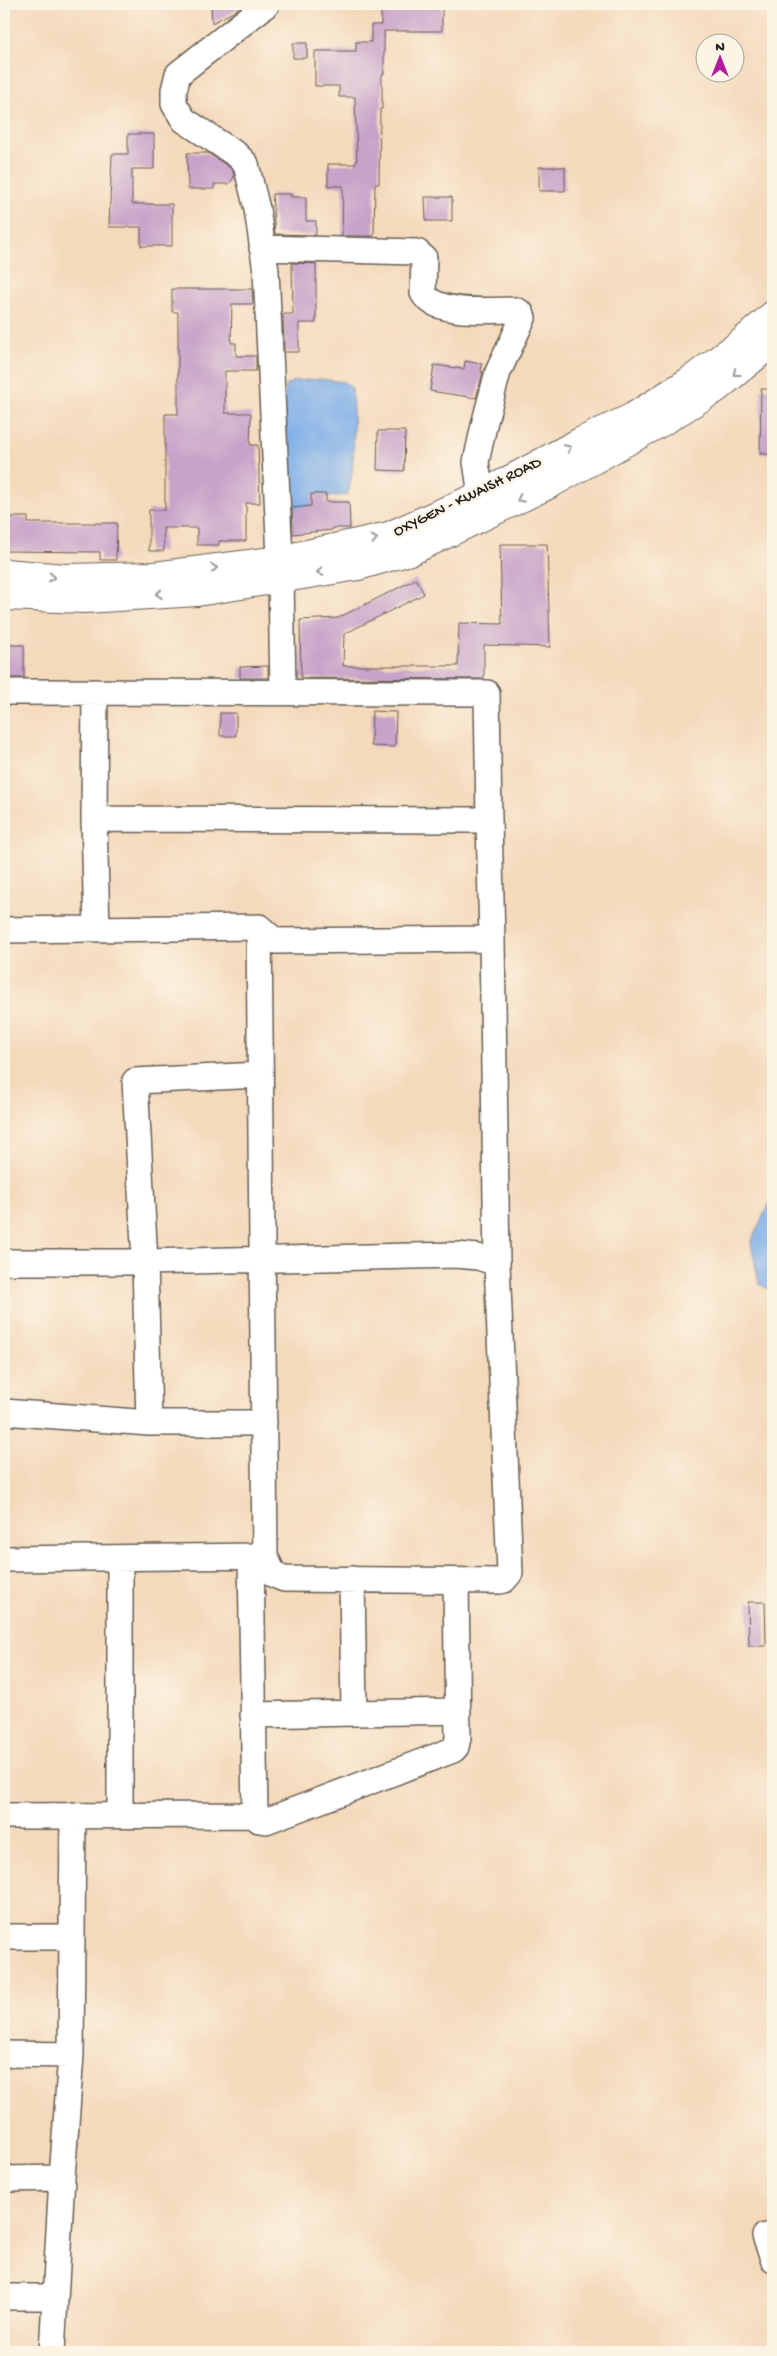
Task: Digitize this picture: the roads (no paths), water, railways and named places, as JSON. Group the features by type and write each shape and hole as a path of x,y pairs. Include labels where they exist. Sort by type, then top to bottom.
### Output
{"main road":[{"name":"OXYGEN - KWAISH ROAD","path":"4,596 85,599 197,592 389,536 481,495 580,442 633,417 688,382 742,343 773,315"},
{"name":"OXYGEN - KWAISH ROAD","path":"4,573 66,578 154,576 358,566 412,550 550,484 660,423 717,388 773,342"}],"street":[{"path":"267,4 178,74 174,90 174,104 184,120 237,155 246,164 257,209 266,271 280,569 283,692"},
{"path":"262,248 417,252 424,258 423,293 432,303 457,310 515,310 521,313 523,318 498,372 485,421 476,462 481,495"},
{"path":"4,692 487,693 497,1263 510,1573 504,1580 500,1581 284,1579 274,1575 258,1556"},
{"path":"95,692 94,819 97,929"},
{"path":"94,819 490,820"},
{"path":"4,930 259,927 275,941 492,939"},
{"path":"259,927 264,1423 253,1715 255,1815 259,1820 266,1821 453,1750 456,1747 458,1738 456,1581"},
{"path":"149,1423 145,1262 135,1081 260,1075"},
{"path":"4,1262 262,1261 456,1255 478,1257 497,1263"},
{"path":"4,1412 149,1423 264,1423"},
{"path":"4,1559 258,1556"},
{"path":"120,1558 120,1814"},
{"path":"352,1579 354,1713"},
{"path":"253,1715 458,1711"},
{"path":"4,1816 120,1814 255,1815"},
{"path":"52,2352 71,2055 72,1815"},
{"path":"4,1937 72,1937"},
{"path":"4,2054 71,2055"},
{"path":"4,2178 62,2178"},
{"path":"765,2236 773,2259"},
{"path":"4,2297 55,2297"}],"water":[{"path":"321,379 344,382 352,388 353,457 347,495 315,498 309,506 298,513 283,510 278,434 286,385 294,381"},
{"path":"773,1194 773,1291 759,1284 751,1242"}]}
